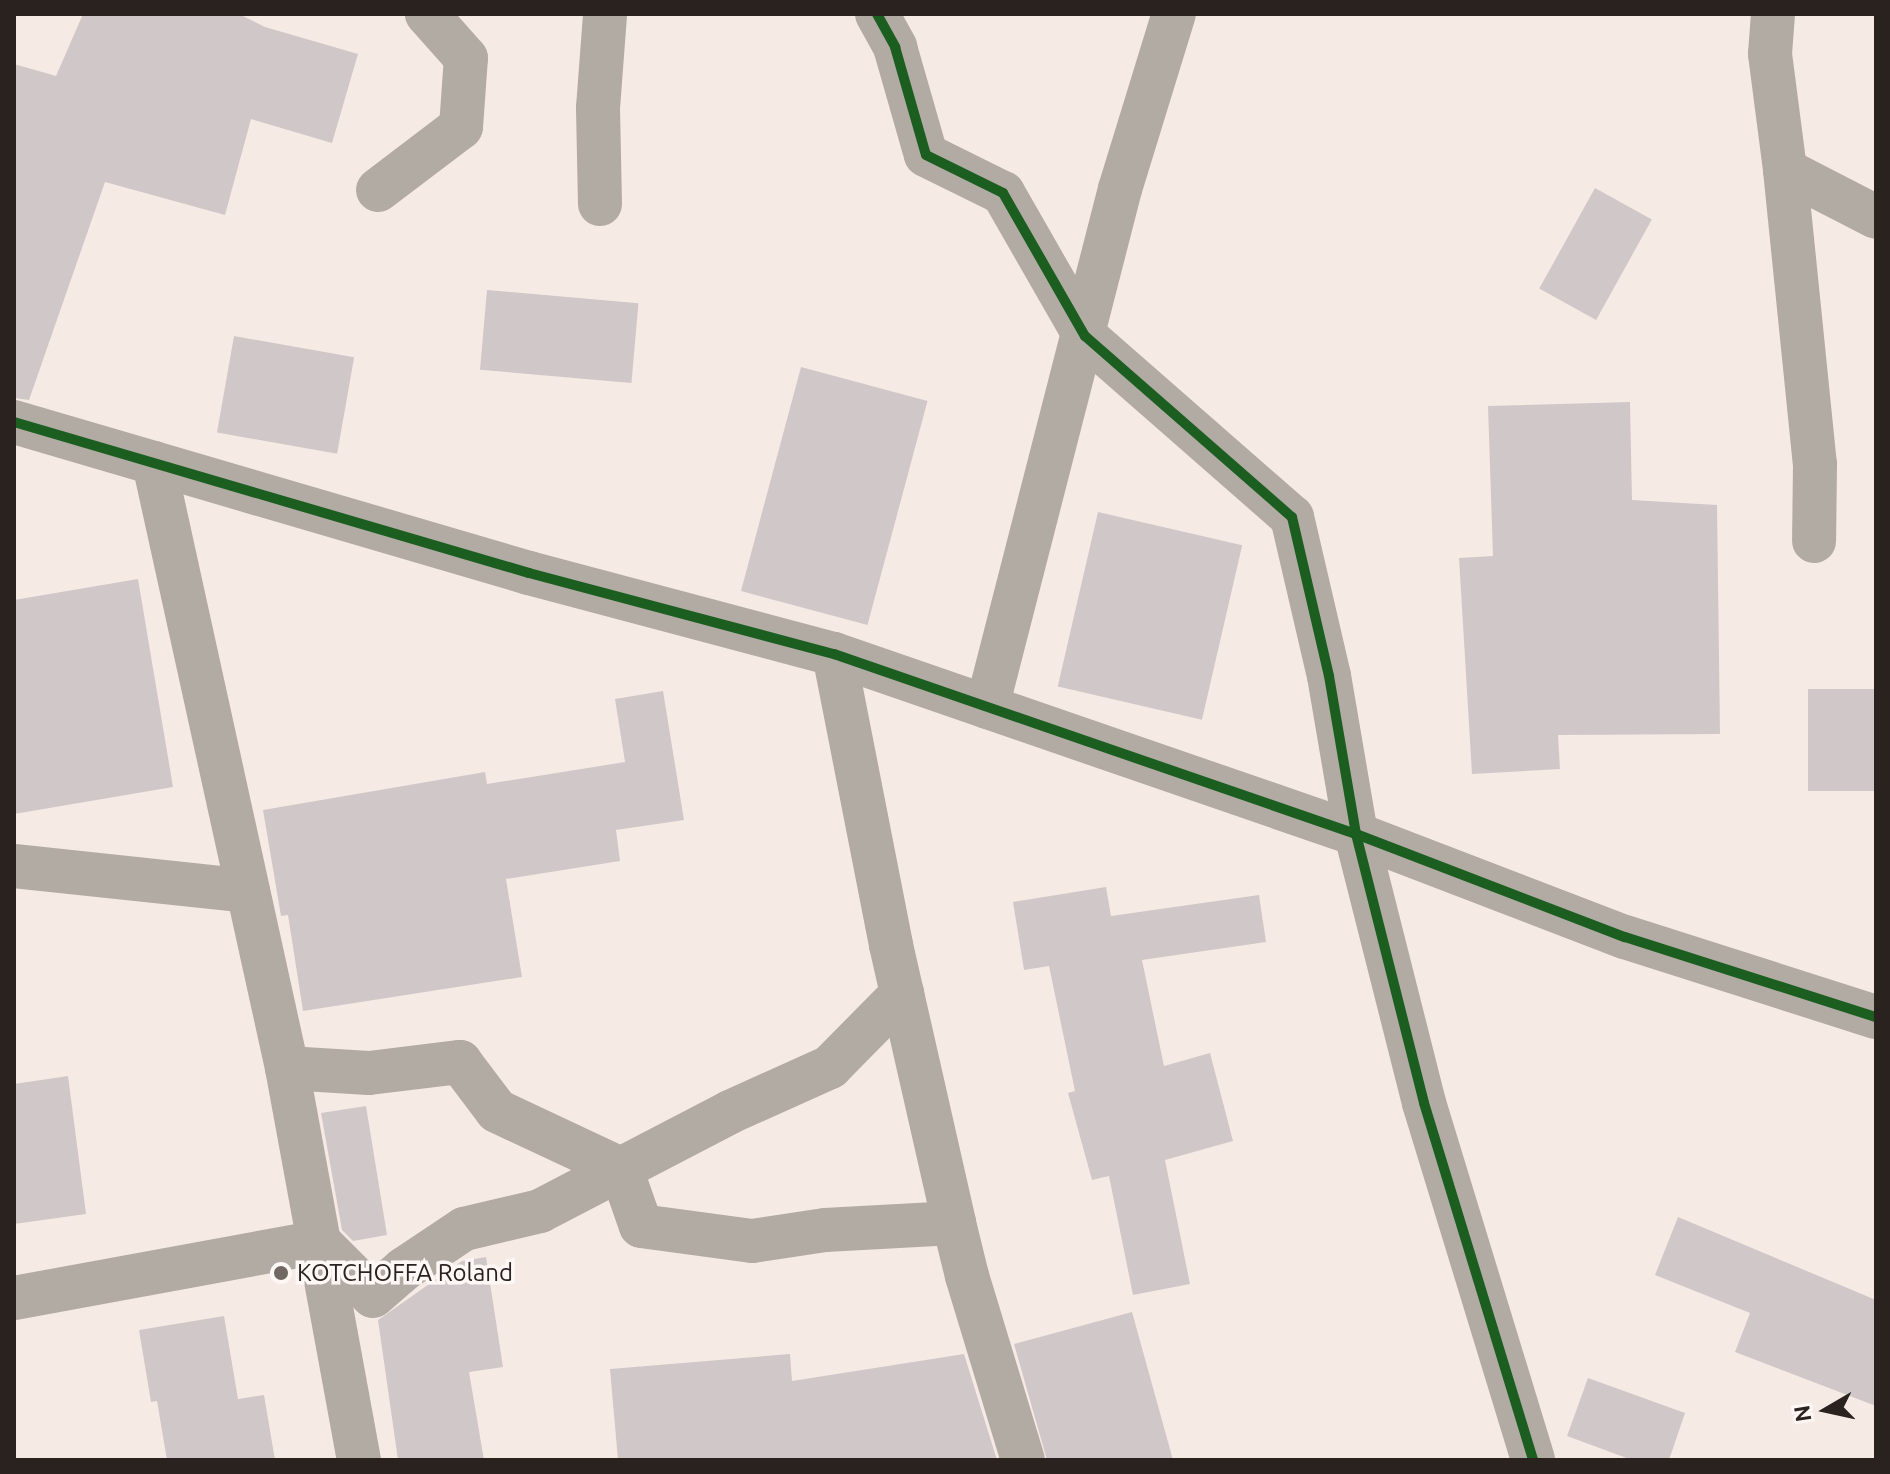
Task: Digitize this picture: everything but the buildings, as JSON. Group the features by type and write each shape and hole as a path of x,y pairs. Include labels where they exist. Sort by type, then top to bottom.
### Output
{"street":[{"path":"378,190 461,127 466,58 427,14"},
{"path":"600,204 598,108 605,14"},
{"path":"877,14 895,47 926,155 1003,193 1085,336 1292,517 1329,676 1356,834 1424,1103 1533,1460"},
{"path":"987,707 1085,336 1120,189 1174,14"},
{"path":"1773,14 1770,54 1815,464 1814,541"},
{"path":"1785,170 1876,217"},
{"path":"14,422 529,573 834,654 1356,834 1625,937 1876,1017"},
{"path":"154,463 287,1068 359,1460"},
{"path":"834,654 902,994 954,1223 1023,1460"},
{"path":"14,866 248,891"},
{"path":"319,1242 373,1296 404,1269 464,1229 540,1211 830,1067 902,994"},
{"path":"287,1068 369,1073 460,1062 497,1111 621,1169 641,1226 752,1241 825,1230 954,1223"},
{"path":"14,1298 319,1242"}],"cycle path":[{"path":"877,14 895,47 926,155 1003,193 1085,336 1292,517 1329,676 1356,834 1424,1103 1533,1460"},
{"path":"14,422 529,573 834,654 1356,834 1625,937 1876,1017"}],"place":[{"name":"KOTCHOFFA Roland","path":"281,1273"}]}
